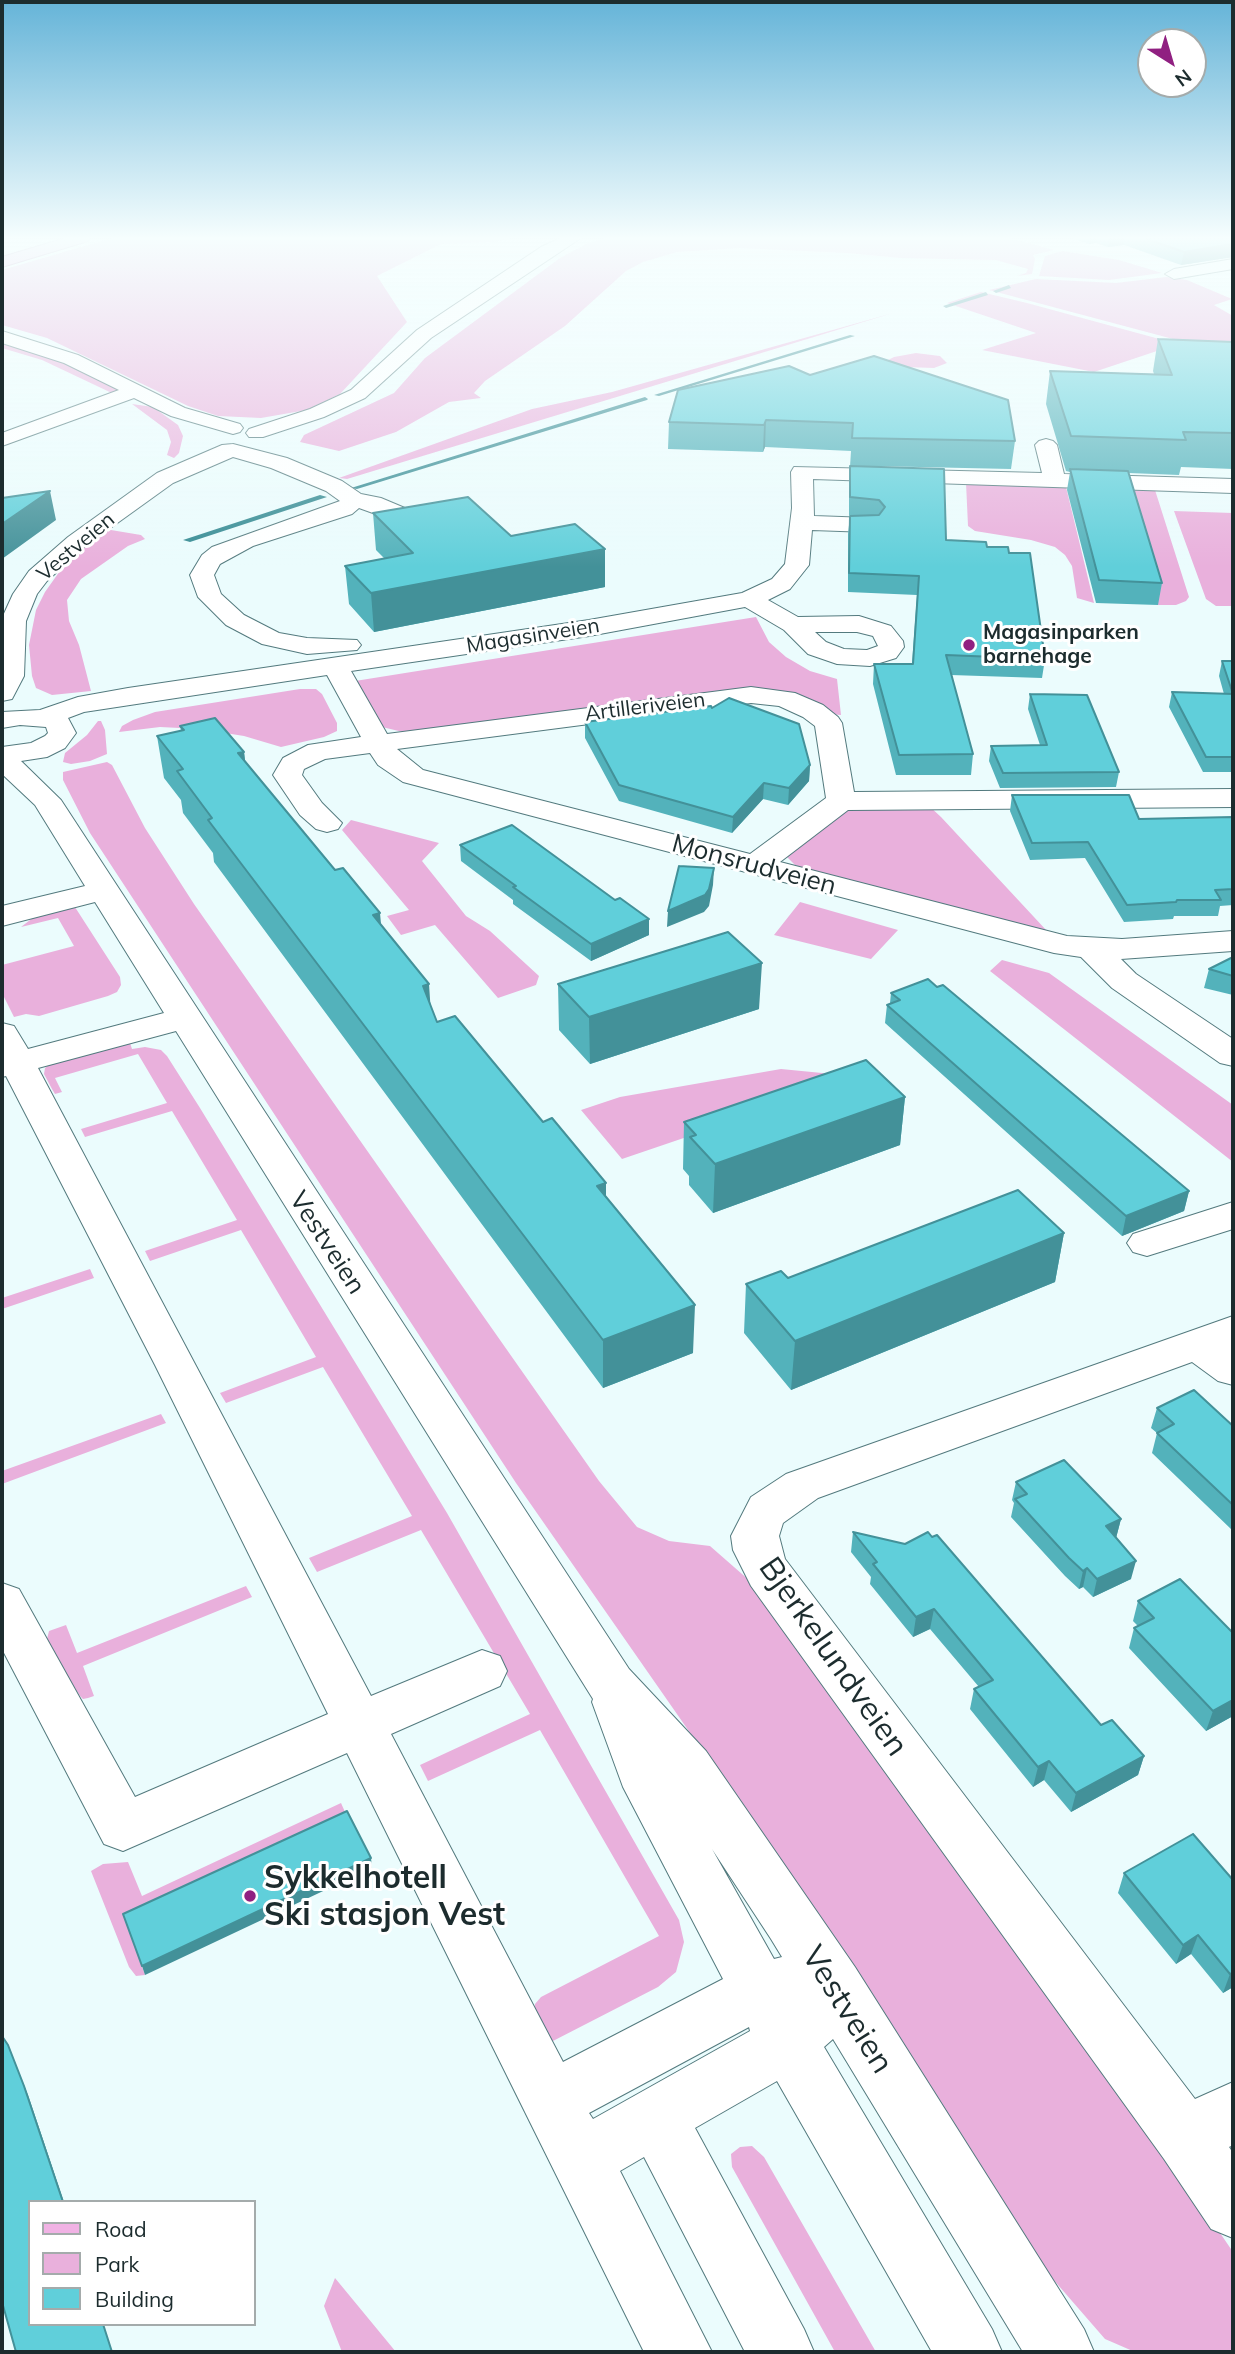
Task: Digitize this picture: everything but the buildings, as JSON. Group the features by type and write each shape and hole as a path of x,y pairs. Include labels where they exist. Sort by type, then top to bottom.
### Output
{"street":[{"path":"36,348 71,359 138,390 232,443 334,486 354,500 373,503 423,524"},
{"name":"Vestveien","path":"165,478 197,442 211,450 257,437 350,399 371,384 409,348"},
{"path":"4,437 138,390"},
{"path":"178,412 197,442"},
{"path":"257,437 279,463"},
{"name":"Vestveien","path":"2,757 23,754 48,728 6,684 13,621 30,585 76,542 165,478 232,443"},
{"path":"1046,445 1054,480 1233,486"},
{"name":"Magasinveien","path":"48,728 163,692 589,628 749,599 775,588 794,572 802,523 802,472 1054,480"},
{"path":"354,500 344,509 244,541 220,552 210,560 202,575 210,597 228,615 254,632 282,642 307,646 373,641 513,616"},
{"path":"802,523 869,525"},
{"path":"749,599 793,625"},
{"name":"Monsrudveien","path":"335,666 393,765 413,776 997,930 1092,949 1233,941"},
{"name":"Artilleriveien","path":"378,743 751,695 785,699 813,711 828,723 841,801"},
{"path":"2,720 48,728 46,800"},
{"path":"327,823 311,809 291,783 287,775 289,769 299,760 318,751 378,743"},
{"name":"Vestveien","path":"2,757 46,800 611,1684 687,1767 835,1987 1061,2352"},
{"path":"756,865 841,801 1233,798"},
{"path":"2,916 103,891"},
{"path":"1092,949 1124,981 1233,1055"},
{"path":"178,1009 71,1050 7,1052 360,1723 679,2352"},
{"path":"1147,1243 1233,1215"},
{"name":"Bjerkelundveien","path":"1221,1348 802,1486 767,1510 755,1536 757,1550 768,1572 1210,2125 1233,2207"},
{"path":"2,1603 122,1827 482,1671"},
{"name":"Vestveien","path":"611,1684 649,1787 774,2016 969,2352"},
{"path":"552,2100 774,2016 816,2015 835,1987"},
{"path":"582,2159 656,2117 774,2016"},
{"path":"656,2117 781,2352"}],"green space":[{"path":"2,348 21,348 60,360 120,389 116,395 42,360"},
{"path":"67,348 383,348 340,394 307,410 261,418 218,416 188,406"},
{"path":"439,348 533,348 485,381 474,393 481,398 449,402 396,432 339,451 300,442 304,435 394,393 425,358"},
{"path":"769,348 778,348 347,479 339,478 532,409 612,392"},
{"path":"989,348 1166,348 1094,372 982,350"},
{"path":"1206,348 1233,348 1233,355"},
{"path":"916,353 940,356 947,363 934,368 903,367 884,362 894,357"},
{"path":"132,404 153,407 178,425 183,436 179,453 174,458 167,455 171,442 167,430"},
{"path":"966,483 1066,487 1094,603 1077,598 1072,566 1065,555 1055,547 1031,540 975,531 968,526"},
{"path":"1124,489 1155,490 1189,597 1186,601 1176,605 1158,605"},
{"path":"1174,511 1233,513 1233,606 1216,606 1206,599"},
{"path":"105,529 141,535 145,539 128,546 81,579 67,600 69,621 79,645 91,691 52,695 36,688 32,676 29,645 36,610 67,561"},
{"path":"756,617 769,642 786,657 810,671 837,679 841,715 827,714 804,699 773,690 733,691 403,732 382,727 355,681"},
{"path":"300,689 316,689 322,694 337,723 337,731 324,737 281,747 244,736 200,729 160,727 119,732 122,726 155,712"},
{"path":"98,721 101,721 105,730 107,754 90,761 71,764 63,762 65,753 87,735"},
{"path":"107,762 112,765 145,828 194,904 599,1481 637,1527 669,1541 710,1546 750,1581 1171,2161 1233,2252 1233,2352 1135,2352 1105,2339 1012,2232 686,1727 516,1483 90,833 63,780 63,772"},
{"path":"928,805 1047,931 809,870 795,865 787,857 792,847 837,814 859,808"},
{"path":"351,820 439,843 422,861 466,916 490,931 539,976 536,985 498,998 435,925 401,935 387,916 409,910 342,830"},
{"path":"800,902 898,930 871,959 774,935"},
{"path":"73,904 120,977 121,985 117,992 108,996 39,1016 26,1014 14,1017 2,993 2,965 74,946 58,918 21,927 43,910"},
{"path":"1002,960 1049,973 1233,1105 1233,1162 990,971"},
{"path":"129,1040 132,1049 145,1047 161,1050 200,1108 447,1513 679,1920 684,1942 676,1972 658,1987 551,2042 534,2013 535,2004 541,1997 659,1936 540,1730 428,1781 420,1765 530,1714 421,1530 317,1572 309,1558 412,1516 323,1367 226,1403 220,1393 316,1357 241,1230 150,1261 145,1251 237,1220 172,1111 85,1137 81,1129 167,1103 138,1054 55,1078 62,1092 55,1094 44,1074 45,1068 51,1063"},
{"path":"781,1069 863,1077 622,1159 581,1110 620,1097"},
{"path":"90,1269 94,1278 2,1309 2,1298"},
{"path":"161,1414 166,1423 2,1484 2,1471"},
{"path":"246,1586 252,1597 83,1666 94,1696 88,1698 83,1699 80,1696 46,1643 49,1631 66,1625 77,1653"},
{"path":"341,1803 349,1821 127,1923 145,1975 136,1976 129,1967 91,1871 103,1864 128,1862 142,1896"},
{"path":"752,2146 764,2157 876,2352 835,2352 732,2167 731,2154 740,2147"},
{"path":"335,2278 396,2352 342,2352 324,2306"}],"waterway":[{"path":"657,395 813,348"},
{"path":"355,488 645,399"},
{"path":"187,540 323,497"}],"place":[{"name":"Magasinparken barnehage","path":"969,645"},
{"name":"Sykkelhotell Ski stasjon Vest","path":"250,1896"}]}
